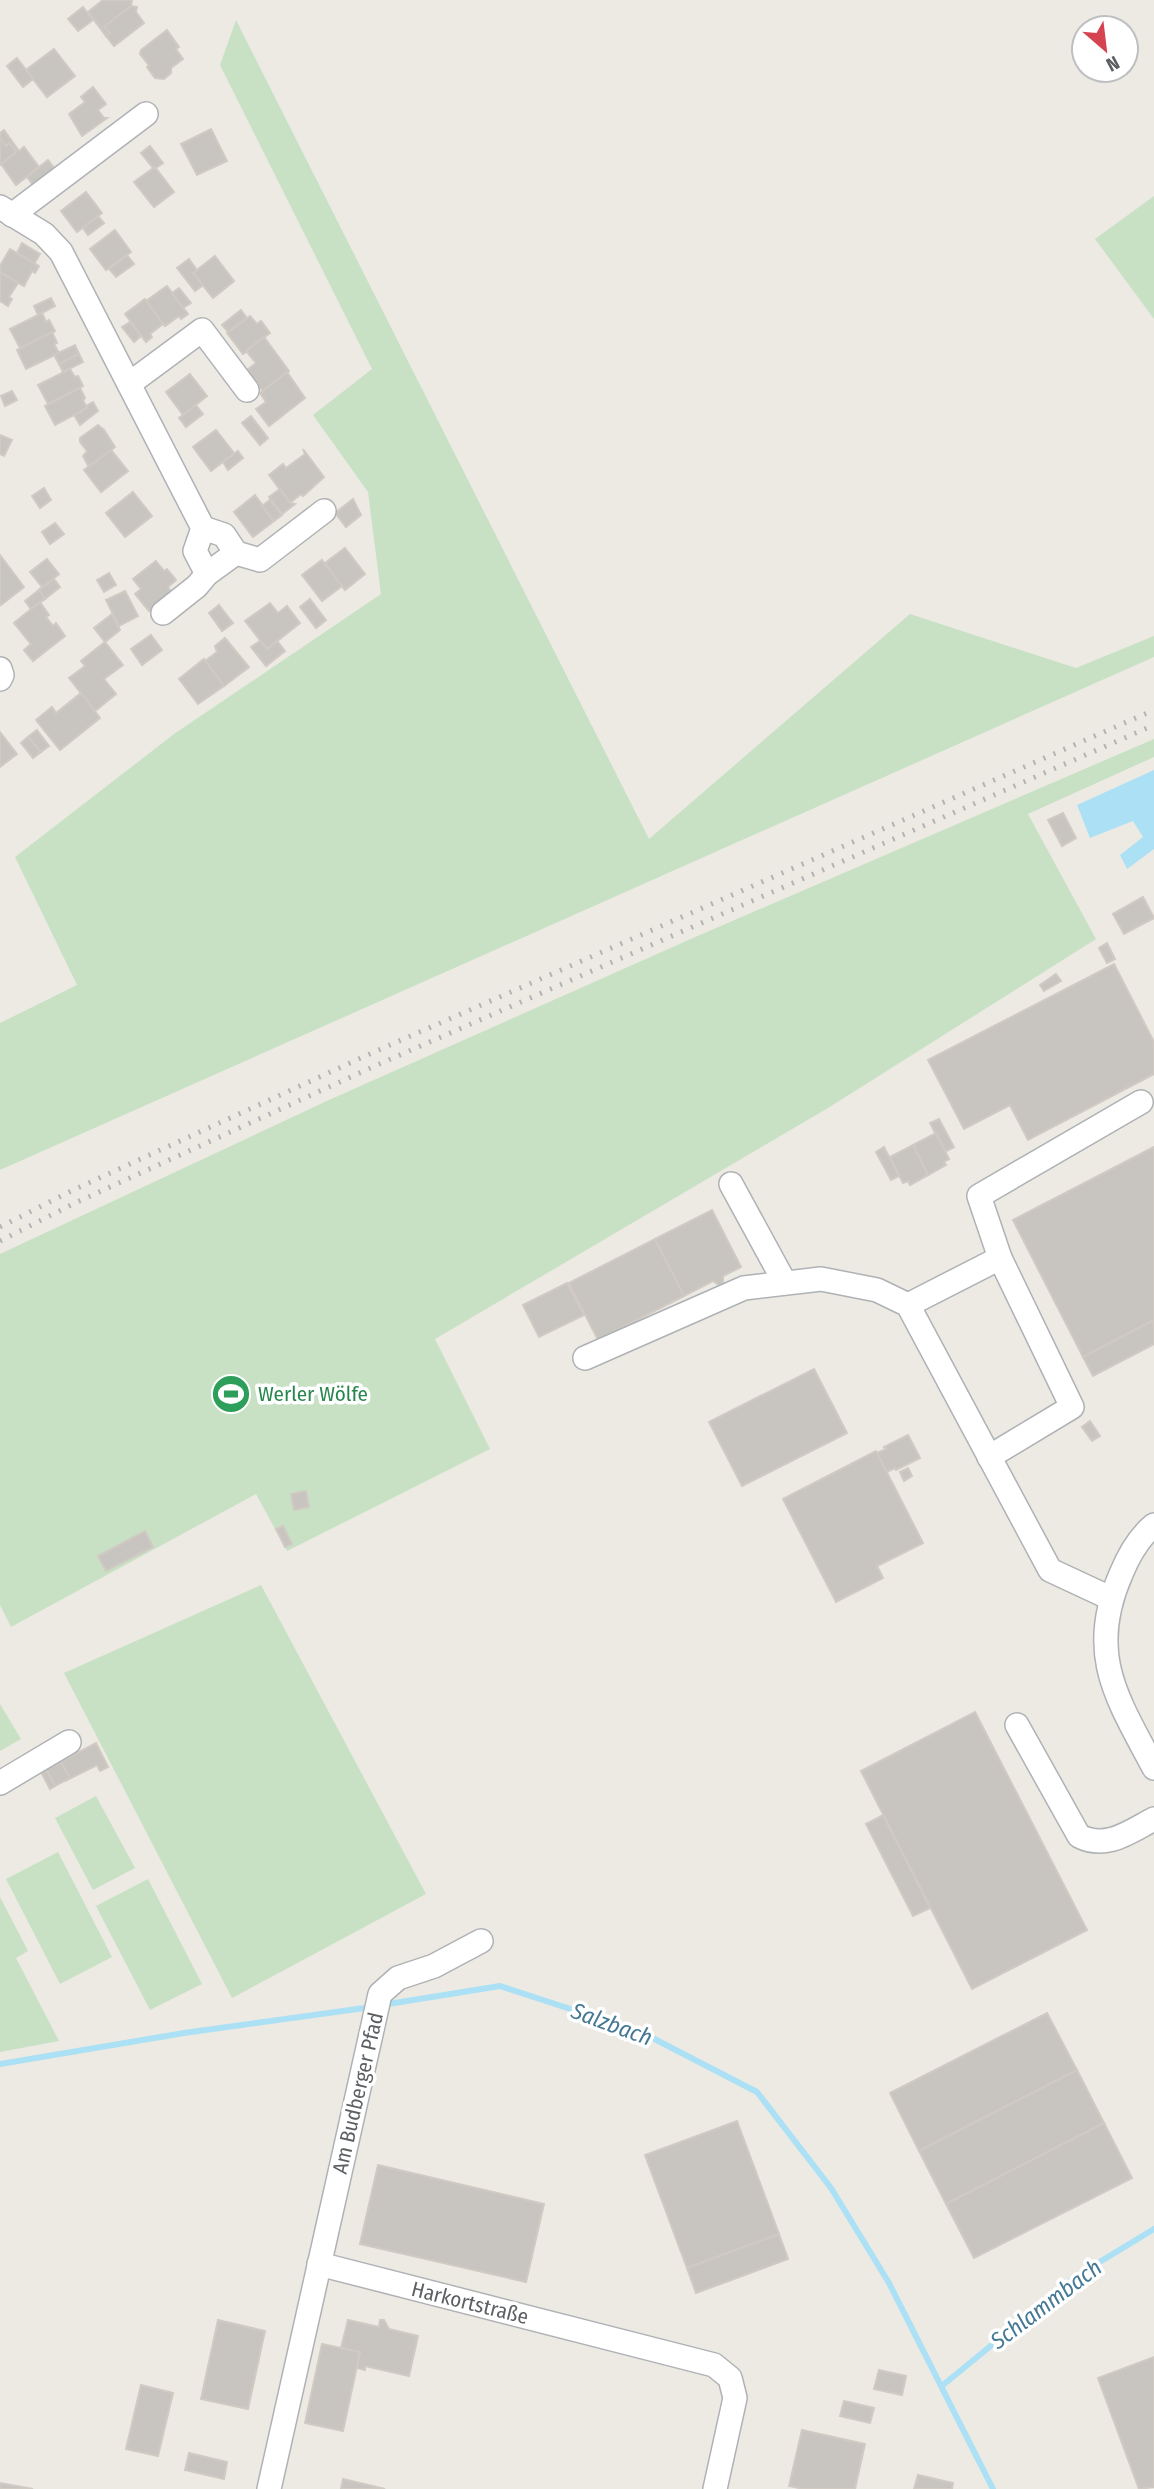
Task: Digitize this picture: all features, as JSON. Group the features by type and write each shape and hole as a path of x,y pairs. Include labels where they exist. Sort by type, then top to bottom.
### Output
{"street":[{"path":"146,114 6,211 44,234 61,252 203,528 224,535 236,553 260,560 324,511"},
{"path":"129,384 202,330 247,390"},
{"path":"203,528 195,551 207,574"},
{"path":"163,612 236,553"},
{"path":"0,669 0,680"},
{"path":"989,1457 1072,1407 1000,1258 979,1196 1141,1102"},
{"path":"731,1184 785,1283"},
{"path":"908,1305 1000,1258"},
{"path":"585,1357 744,1288 821,1279 877,1290 908,1305 1050,1570 1110,1598"},
{"path":"1154,1525 1128,1558 1110,1598 1104,1629 1108,1665 1117,1699 1154,1768"},
{"path":"1017,1726 1079,1836 1105,1843 1154,1819"},
{"path":"0,1783 69,1742"},
{"name":"Am Budberger Pfad","path":"319,2264 380,1994 398,1978 434,1966 481,1941"},
{"path":"269,2489 319,2264"},
{"name":"Harkortstraße","path":"319,2264 714,2365 730,2378 735,2398 715,2489"}],"green space":[{"path":"236,20 649,839 910,614 1076,668 1154,636 1154,657 0,1170 0,1023 77,985 15,857 174,734 381,594 368,492 313,415 372,369 220,65"},
{"path":"1154,196 1154,319 1095,239"},
{"path":"1154,739 1154,757 1028,814 1096,939 828,1108 435,1339 490,1449 287,1551 256,1494 11,1627 0,1605 0,1254 329,1100 693,938"},
{"path":"261,1585 426,1894 232,1998 64,1673"},
{"path":"0,1704 21,1739 0,1751"},
{"path":"96,1796 135,1868 93,1890 55,1818"},
{"path":"58,1852 112,1957 60,1984 6,1879"},
{"path":"148,1879 202,1984 150,2010 96,1906"},
{"path":"0,1897 28,1951 16,1958 59,2041 0,2052"}],"water":[{"path":"1154,770 1154,849 1127,869 1120,855 1143,837 1133,821 1090,838 1077,805"}],"building":[{"path":"103,0 132,0 131,6 104,27 110,33 106,36 88,12"},
{"path":"131,6 137,7 136,12 144,23 114,46 106,36 110,33 104,27"},
{"path":"83,7 93,20 78,31 68,19"},
{"path":"167,30 179,47 176,49 183,59 171,68 171,73 164,79 155,78 140,54 141,50"},
{"path":"54,49 75,76 47,97 26,70"},
{"path":"17,58 33,79 23,87 7,66"},
{"path":"93,87 106,104 98,110 107,118 82,136 69,114 85,102 81,97"},
{"path":"211,129 227,161 197,175 181,144"},
{"path":"4,130 19,151 24,147 39,167 16,185 1,164 16,152 9,143 6,146 0,138 0,133"},
{"path":"0,138 6,146 9,143 16,152 0,165"},
{"path":"150,146 163,163 156,168 153,168 141,153"},
{"path":"48,160 55,169 33,185 27,177"},
{"path":"155,167 174,192 154,207 134,182"},
{"path":"86,192 102,213 77,232 61,211"},
{"path":"98,216 104,223 88,235 83,228"},
{"path":"115,230 131,252 106,270 90,249"},
{"path":"22,243 40,254 34,264 17,253"},
{"path":"10,249 39,266 35,273 32,271 24,286 0,272 0,266"},
{"path":"127,255 134,264 116,277 109,269"},
{"path":"215,256 234,281 213,298 193,273"},
{"path":"189,259 197,270 193,273 203,285 195,291 177,268"},
{"path":"0,272 18,283 9,297 12,299 8,306 0,301"},
{"path":"167,286 188,314 181,319 179,316 165,326 146,301"},
{"path":"179,288 191,303 183,308 172,293"},
{"path":"51,298 55,306 38,315 34,306"},
{"path":"145,299 163,324 150,334 152,337 146,342 125,314"},
{"path":"241,310 247,318 228,332 222,325"},
{"path":"42,313 55,331 20,348 10,329"},
{"path":"250,316 257,324 261,321 270,333 243,354 227,333"},
{"path":"130,322 141,336 134,342 122,327"},
{"path":"52,332 59,353 26,369 17,350"},
{"path":"264,337 289,371 263,391 247,370 256,363 246,351"},
{"path":"75,345 79,354 59,364 54,355"},
{"path":"79,354 83,362 63,372 59,364"},
{"path":"70,369 75,377 78,376 83,386 48,404 38,385"},
{"path":"287,372 305,398 269,426 256,409 266,402 260,393"},
{"path":"190,374 207,396 183,415 166,392"},
{"path":"80,388 87,408 55,425 45,406"},
{"path":"12,391 17,400 5,406 1,396"},
{"path":"93,402 98,411 80,425 74,415"},
{"path":"196,405 203,414 186,427 179,418"},
{"path":"251,416 268,438 260,445 242,423"},
{"path":"98,425 115,447 89,467 83,456 87,451 80,438"},
{"path":"216,430 234,453 211,471 193,447"},
{"path":"0,435 12,440 4,456 0,454"},
{"path":"303,449 324,477 303,496 301,494 290,503 269,475 283,464 286,468 305,454"},
{"path":"111,450 128,471 101,492 84,470"},
{"path":"238,451 243,458 228,470 223,462"},
{"path":"44,488 51,500 40,508 32,496"},
{"path":"280,489 290,503 295,504 282,514 269,497"},
{"path":"133,492 152,516 125,537 106,513"},
{"path":"255,495 274,521 253,537 234,512"},
{"path":"353,499 361,515 346,527 335,513"},
{"path":"270,500 282,515 274,521 262,506"},
{"path":"55,523 64,534 50,544 42,532"},
{"path":"345,548 365,574 345,590 325,563"},
{"path":"0,555 24,587 1,605 0,603"},
{"path":"47,559 59,574 39,590 42,587 30,572"},
{"path":"322,560 342,586 322,601 302,575"},
{"path":"156,561 176,580 168,587 172,593 149,611 135,594 141,589 133,579"},
{"path":"109,573 116,585 104,592 97,580"},
{"path":"54,579 60,587 45,599 39,590"},
{"path":"39,590 45,599 31,609 25,601"},
{"path":"125,591 138,616 119,626 106,600"},
{"path":"310,599 326,620 316,628 300,607"},
{"path":"40,602 49,615 46,617 53,626 56,623 65,636 33,661 24,650 31,644 14,623"},
{"path":"270,603 278,613 287,606 300,623 267,649 245,621"},
{"path":"219,605 233,623 222,631 209,613"},
{"path":"112,614 120,630 105,642 94,628"},
{"path":"151,635 162,650 142,665 131,649"},
{"path":"225,638 249,667 224,686 205,661 217,652 215,646"},
{"path":"260,641 267,649 277,641 285,651 266,666 251,647"},
{"path":"105,642 123,665 104,679 116,694 95,711 69,678 85,666 81,661"},
{"path":"204,659 224,686 198,704 179,679"},
{"path":"81,693 100,718 60,750 36,720 52,707 56,713"},
{"path":"37,730 49,746 41,752 28,737"},
{"path":"0,732 17,754 0,767"},
{"path":"28,737 41,752 33,758 21,743"},
{"path":"1063,813 1076,838 1062,846 1048,820"},
{"path":"1143,897 1154,918 1124,934 1113,914"},
{"path":"1107,943 1115,959 1107,963 1099,948"},
{"path":"1114,964 1154,1042 1154,1074 1028,1140 1010,1105 964,1129 928,1060"},
{"path":"1056,974 1061,981 1044,991 1040,985"},
{"path":"939,1119 954,1147 945,1152 930,1123"},
{"path":"936,1133 949,1159 944,1162 946,1165 928,1175 913,1145"},
{"path":"913,1145 928,1175 910,1185 908,1181 903,1183 890,1157"},
{"path":"884,1147 899,1176 891,1180 876,1152"},
{"path":"1154,1147 1154,1320 1083,1357 1013,1220"},
{"path":"712,1210 741,1267 723,1276 723,1284 720,1286 713,1281 684,1296 655,1239"},
{"path":"655,1239 684,1296 598,1340 569,1283"},
{"path":"567,1283 584,1315 539,1337 523,1305"},
{"path":"1154,1320 1154,1344 1093,1376 1083,1357"},
{"path":"814,1369 847,1433 742,1486 709,1422"},
{"path":"1090,1421 1100,1436 1092,1441 1082,1427"},
{"path":"908,1435 920,1458 887,1472 877,1453"},
{"path":"876,1451 923,1543 877,1566 883,1578 836,1602 783,1499"},
{"path":"908,1468 912,1476 904,1481 900,1472"},
{"path":"306,1491 309,1507 294,1510 291,1494"},
{"path":"283,1526 292,1544 285,1547 276,1529"},
{"path":"145,1531 153,1547 106,1571 98,1556"},
{"path":"975,1712 1087,1930 972,1989 861,1771"},
{"path":"96,1743 108,1767 100,1771 97,1765 65,1781 70,1778 61,1762 56,1764"},
{"path":"61,1762 70,1778 55,1786 46,1769"},
{"path":"46,1769 55,1786 50,1789 41,1772"},
{"path":"883,1815 930,1908 913,1916 866,1824"},
{"path":"1047,2013 1077,2070 919,2151 890,2093"},
{"path":"1077,2070 1104,2123 946,2204 919,2151"},
{"path":"737,2121 779,2234 687,2268 645,2155"},
{"path":"1104,2123 1132,2178 974,2258 946,2204"},
{"path":"378,2165 544,2204 526,2282 360,2244"},
{"path":"779,2234 788,2259 696,2293 687,2268"},
{"path":"218,2320 265,2331 248,2409 201,2399"},
{"path":"348,2320 379,2327 380,2320 384,2320 389,2329 418,2336 409,2376 365,2366 365,2370 357,2368 360,2352 341,2348"},
{"path":"322,2344 360,2352 343,2431 305,2423"},
{"path":"1154,2357 1154,2487 1139,2489 1098,2378"},
{"path":"879,2370 906,2376 902,2395 874,2389"},
{"path":"141,2385 173,2393 158,2456 126,2449"},
{"path":"844,2401 874,2408 870,2423 840,2416"},
{"path":"802,2430 865,2444 855,2489 804,2489 789,2486"},
{"path":"189,2453 227,2462 224,2479 185,2470"},
{"path":"918,2475 953,2483 952,2489 914,2489"},
{"path":"343,2479 385,2489 341,2489"},
{"path":"0,2483 33,2489 0,2489"}],"waterway":[{"name":"Salzbach","path":"382,2005 500,1986 641,2032 757,2092 831,2188 889,2283 993,2489"},
{"name":"Salzbach","path":"0,2064 184,2033 372,2007"},
{"name":"Schlammbach","path":"943,2385 1075,2277 1154,2229"}],"railway":[{"path":"0,1227 71,1191 374,1052 1154,710"},
{"path":"0,1241 75,1203 377,1065 1154,725"}],"place":[{"name":"Werler Wölfe","path":"231,1394"}]}
